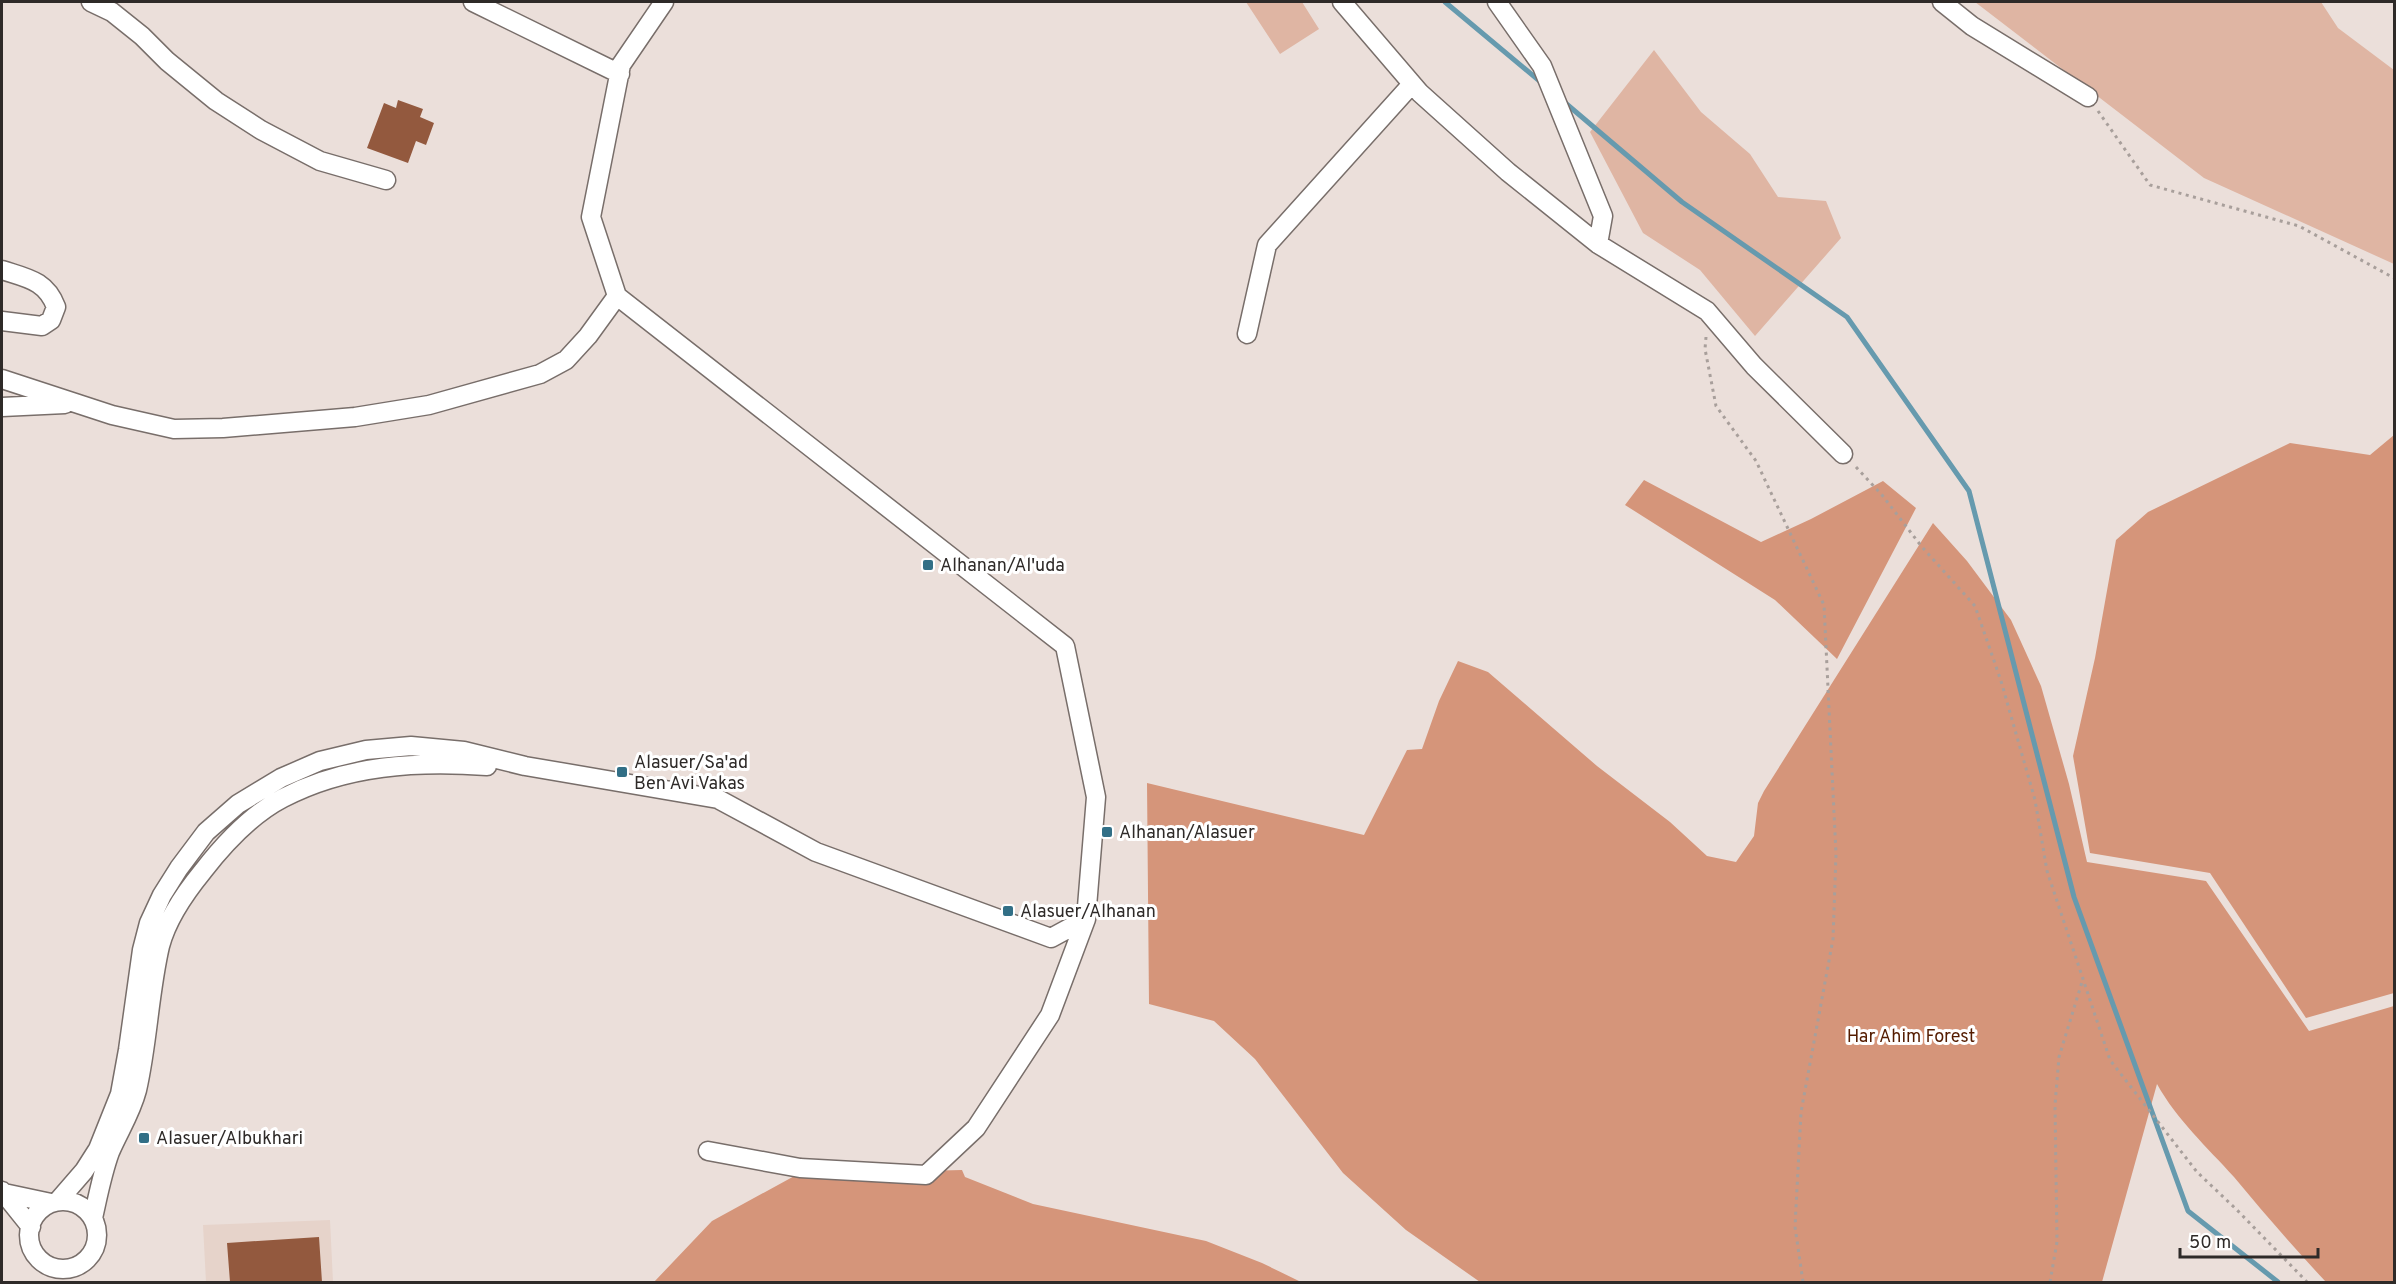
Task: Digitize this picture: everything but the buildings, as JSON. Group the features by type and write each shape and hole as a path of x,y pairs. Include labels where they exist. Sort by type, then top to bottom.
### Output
{"street":[{"path":"91,2 112,12 167,61 216,100 261,130 320,161 387,180"},
{"path":"473,2 620,74"},
{"path":"664,2 621,65 591,218 617,296 1065,646 1096,797 1086,919 1050,1015 976,1128 926,1175 800,1168 708,1151"},
{"path":"1342,2 1412,84 1508,172 1598,244 1707,311 1754,366 1843,454"},
{"path":"1497,2 1542,66 1555,97 1603,216 1598,244"},
{"path":"1942,2 1972,26 2088,97"},
{"path":"1247,334 1267,245 1412,84"},
{"path":"2,270 39,283 51,294 56,307 51,320 42,326 2,321"},
{"path":"2,379 112,415 174,429 223,428 355,417 429,405 540,374 566,360 588,336 617,296"},
{"path":"2,407 75,403"},
{"path":"3,1192 55,1202 76,1203 86,1209 97,1229 97,1240 93,1251 86,1260 55,1275 36,1256 29,1235 36,1214 55,1202 84,1171 98,1149 120,1094 142,950 149,923 178,868 206,831 238,804 281,778 320,761 366,750 411,746 464,751 525,766 718,799 816,852 1051,938 1086,919"},
{"path":"93,1218 103,1172 133,1105 160,945 171,918 218,852 249,822 282,799 336,777 397,765 450,763 525,766"},
{"path":"3,1192 31,1227"}],"path":[{"path":"2088,97 2150,185 2299,226 2394,278"},
{"path":"1707,311 1705,349 1716,406 1756,461 1824,605 1836,864 1833,939 1801,1112 1795,1227 1803,1282"},
{"path":"1843,454 1882,495 1922,547 1975,606 2001,681 2035,800 2047,871 2110,1060 2197,1172 2307,1282"},
{"path":"2050,1282 2056,1242 2055,1105 2059,1057 2083,980"}],"shaded area":[{"path":"1246,2 1302,2 1319,29 1280,54"},
{"path":"1975,2 2321,2 2338,28 2394,70 2394,264 2204,178"},
{"path":"1654,50 1701,112 1750,154 1778,197 1826,201 1841,238 1755,336 1700,270 1643,233 1590,132"},
{"path":"330,1220 333,1282 206,1282 203,1225"}],"green space":[{"path":"2394,435 2394,993 2306,1018 2210,873 2090,853 2073,756 2095,658 2116,540 2148,512 2290,443 2370,455"},
{"path":"1644,480 1761,542 1883,481 1916,508 1837,659 1775,600 1625,505"},
{"name":"Har Ahim Forest","path":"1933,523 1967,561 2011,620 2041,686 2069,784 2087,862 2206,881 2309,1031 2394,1006 2394,1282 2326,1282 2183,1121 2157,1084 2102,1282 1480,1282 1406,1230 1343,1173 1255,1059 1214,1021 1149,1004 1147,783 1364,835 1407,750 1422,749 1439,701 1458,661 1488,672 1597,766 1670,822 1707,856 1736,862 1754,836 1758,803 1764,791"},
{"path":"962,1170 965,1177 1033,1204 1206,1241 1262,1263 1301,1282 654,1282 712,1221 798,1174"}],"waterway":[{"path":"1445,2 1542,83"},
{"path":"1563,101 1682,202 1847,317 1969,491 2074,897 2188,1211 2278,1282"}],"place":[{"name":"Alhanan/Al'uda","path":"928,565"},
{"name":"Alasuer/Sa'ad Ben Avi Vakas","path":"622,772"},
{"name":"Alhanan/Alasuer","path":"1107,832"},
{"name":"Alasuer/Alhanan","path":"1008,911"},
{"name":"Alasuer/Albukhari","path":"144,1138"}]}
